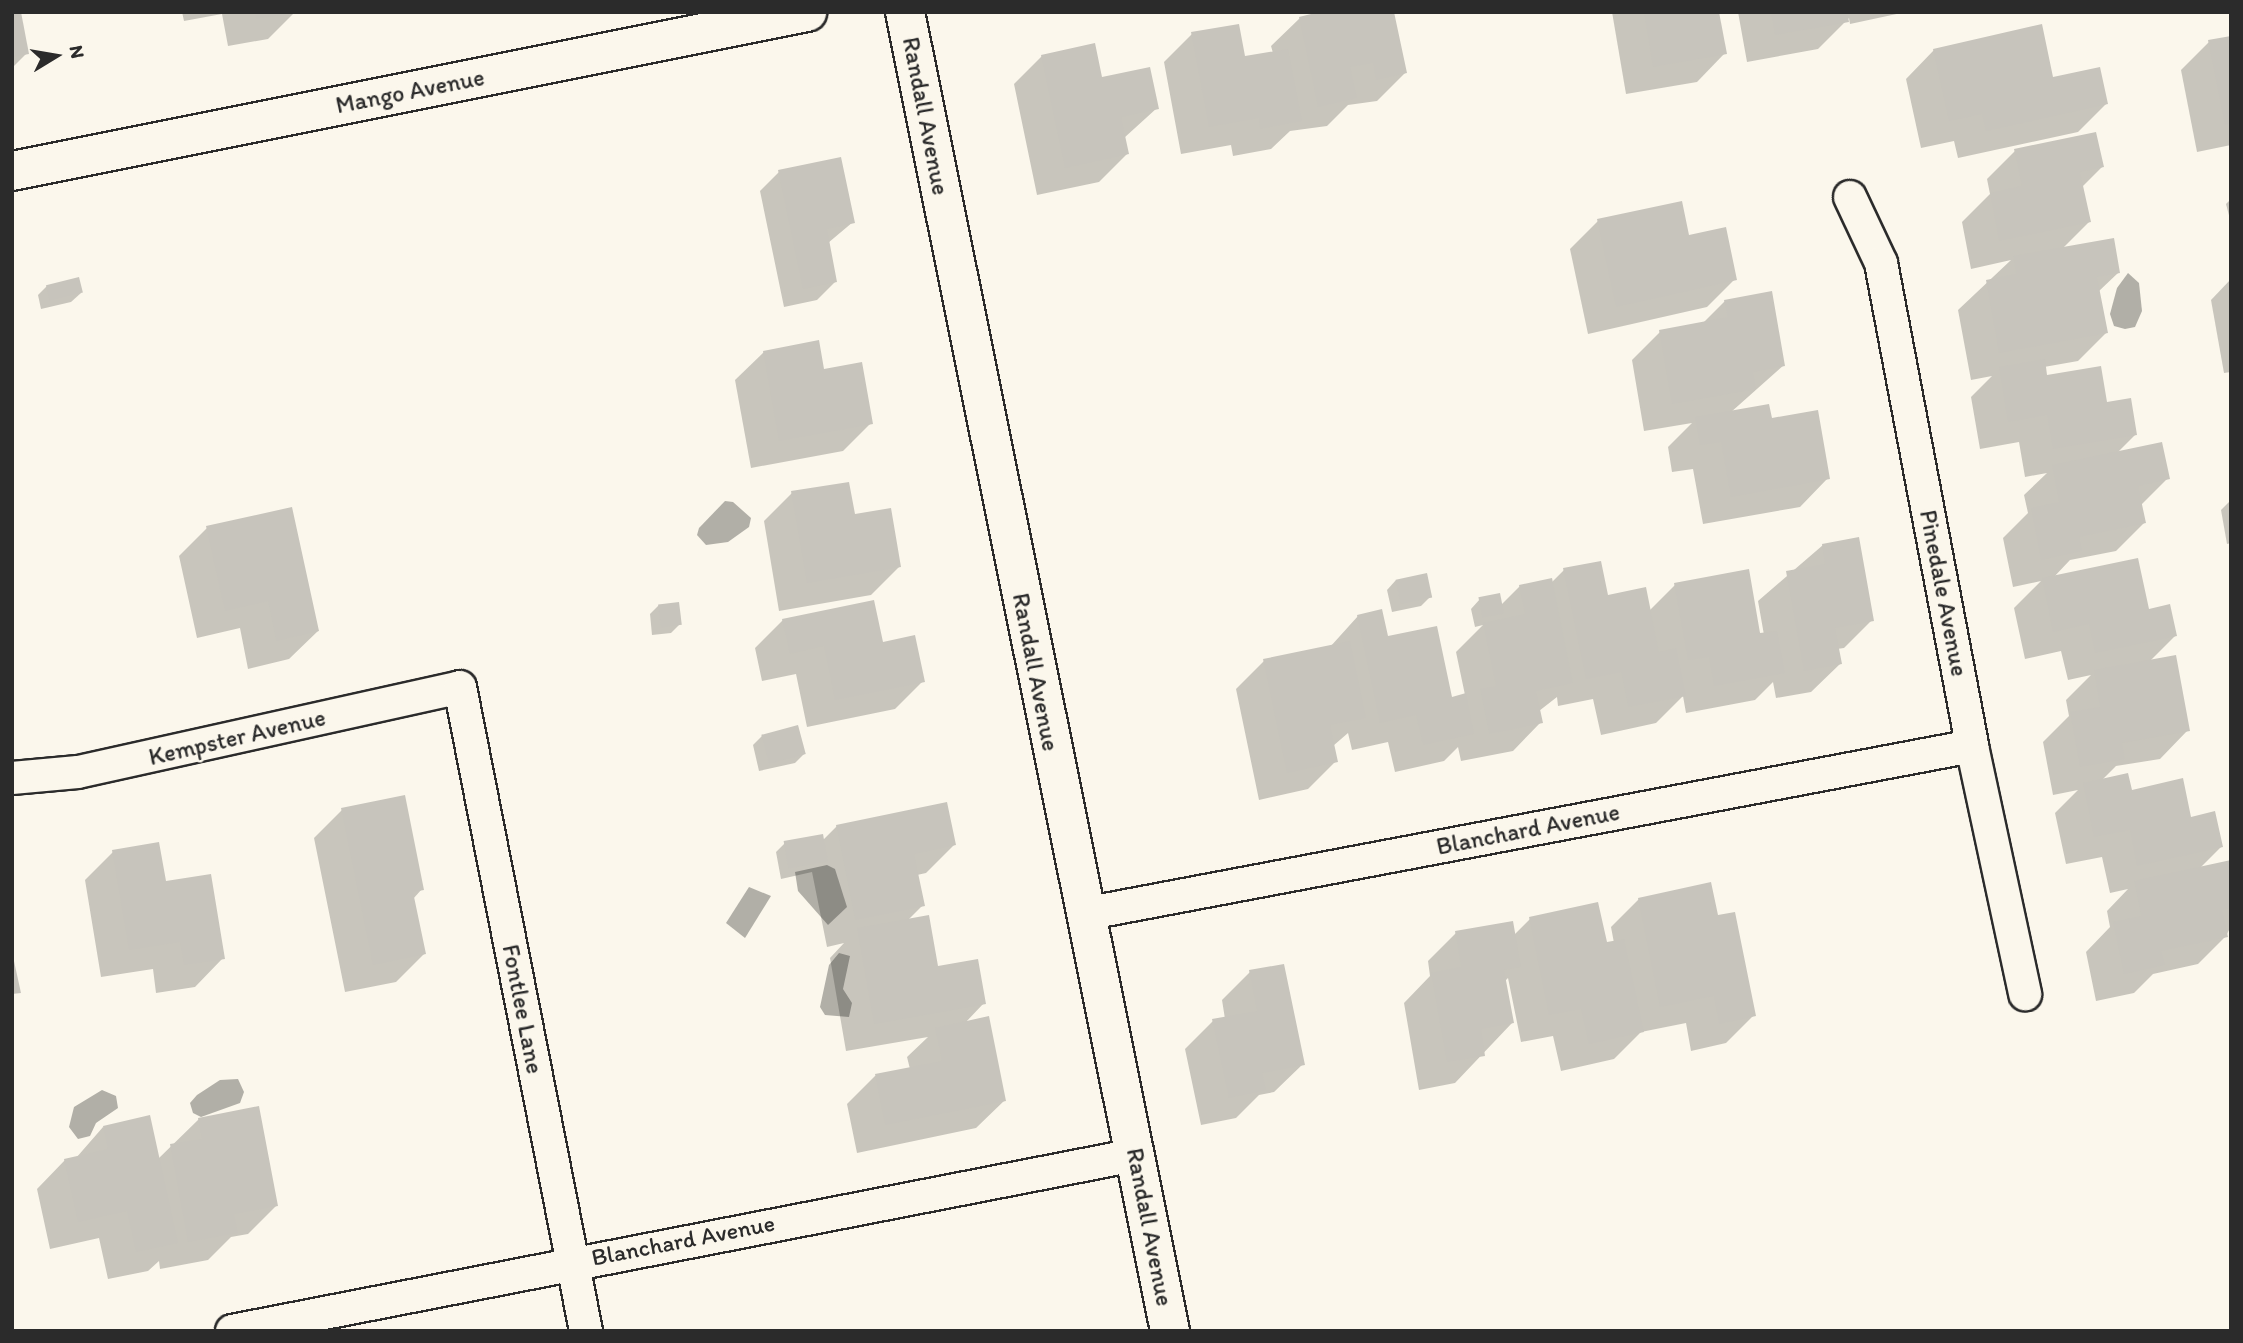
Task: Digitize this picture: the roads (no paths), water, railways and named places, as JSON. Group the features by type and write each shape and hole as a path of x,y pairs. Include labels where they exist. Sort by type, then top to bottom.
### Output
{"street":[{"name":"Mango Avenue","path":"12,170 807,12"},
{"name":"Randall Avenue","path":"905,12 1084,914 1170,1331"},
{"name":"Pinedale Avenue","path":"1850,197 1881,263 1972,746 2025,994"},
{"name":"Kempster Avenue","path":"12,778 78,772 460,687"},
{"name":"Fontlee Lane","path":"460,687 586,1331"},
{"name":"Blanchard Avenue","path":"1084,914 1972,746"},
{"name":"Blanchard Avenue","path":"232,1331 572,1261 1135,1154"}]}
